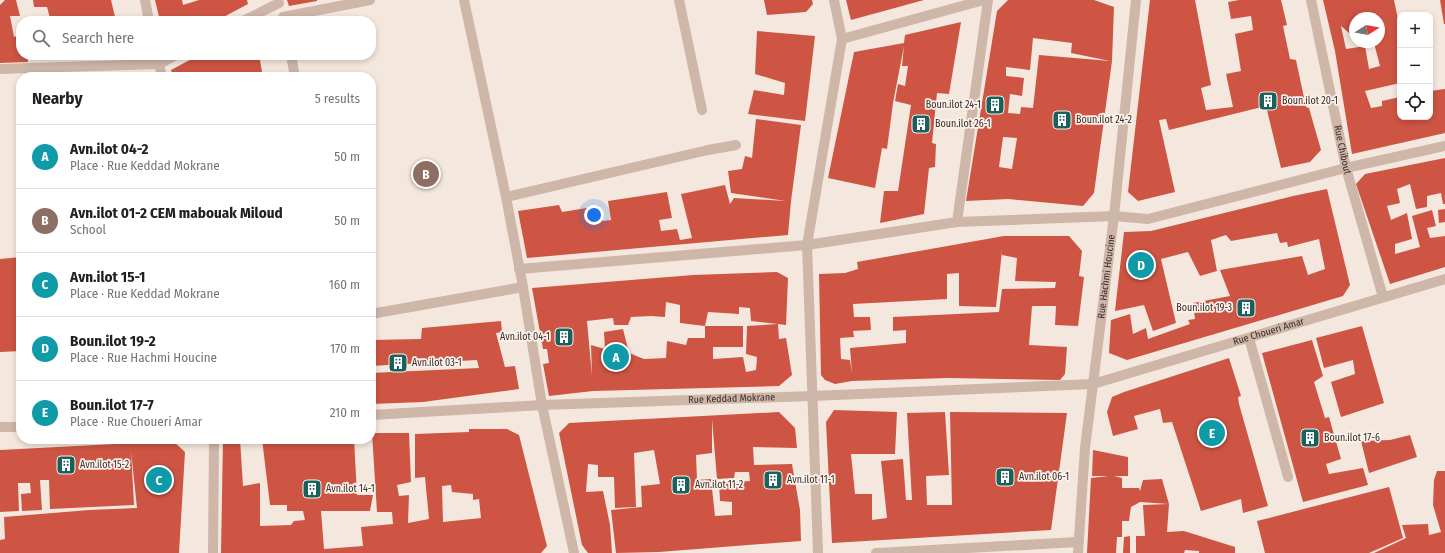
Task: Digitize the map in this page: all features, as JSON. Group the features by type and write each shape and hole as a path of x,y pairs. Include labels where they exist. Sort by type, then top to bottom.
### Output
{"street":[{"path":"145,0 149,16"},
{"path":"297,16 370,0"},
{"path":"464,0 506,197 523,287 542,405 574,553"},
{"path":"679,0 702,110"},
{"path":"818,553 807,245 842,39 834,0"},
{"path":"842,39 984,0"},
{"path":"957,222 988,0"},
{"name":"Rue Hachmi Houcine","path":"1078,553 1085,448 1114,216 1136,0"},
{"name":"Rue Chibout","path":"1311,0 1346,168 1383,297"},
{"path":"252,16 279,1 282,16"},
{"path":"0,69 142,60"},
{"path":"158,60 161,72"},
{"path":"292,60 294,72"},
{"path":"506,197 708,150 736,145"},
{"path":"519,268 807,245 957,222 1114,216 1148,219 1346,168 1445,146"},
{"name":"Rue Choueri Amar","path":"1093,384 1445,279"},
{"path":"376,313 523,287"},
{"path":"1249,338 1288,477"},
{"name":"Rue Keddad Mokrane","path":"376,415 542,405 812,396 1093,384"},
{"path":"0,428 16,427"},
{"path":"213,553 214,444"},
{"path":"876,553 1078,542"}],"building":[{"path":"5,0 16,0 20,16 10,16 14,37 16,36 16,60 28,60 28,62 0,63 0,5"},
{"path":"33,0 111,0 115,16 49,16 47,7 34,7"},
{"path":"155,0 182,0 183,5 199,0 247,0 248,4 225,16 159,16"},
{"path":"287,0 317,0 317,1 289,6"},
{"path":"764,0 812,0 813,4 806,12 767,15"},
{"path":"846,0 924,0 851,20"},
{"path":"1008,0 1094,0 1114,7 1112,61 1094,193 1083,206 1008,199 966,201 997,11","holes":["1033,38 1072,43 1071,53 1110,61 1039,55 1033,108 1021,107 1020,114 1008,113 1010,94 1022,96 1024,78 1006,76 1006,67 1030,70","1003,137 1017,138 1012,169 999,167"]},
{"name":"Boun.ilot 20-1","path":"1150,0 1195,0 1211,85 1201,88 1206,110 1233,107 1226,74 1241,71 1235,34 1253,30 1251,16 1231,19 1228,2 1239,0 1281,0 1287,25 1283,26 1290,59 1296,60 1306,107 1309,108 1321,150 1310,162 1281,168 1266,106 1169,130 1166,119 1159,120 1175,192 1138,201 1128,192"},
{"path":"1323,0 1394,0 1397,14 1397,84 1365,91 1371,108 1382,106 1382,101 1397,98 1397,120 1433,120 1433,91 1445,89 1445,133 1352,154 1335,51"},
{"path":"1440,0 1445,0 1445,24 1444,24"},
{"path":"961,22 949,94 937,93 932,143 936,144 935,167 929,168 924,214 880,223 884,191 898,191 911,105 895,101 898,84 905,86 908,66 902,66 904,46 893,103 887,149 882,148 875,188 828,178 854,52 904,43 905,35"},
{"path":"757,31 815,36 805,121 748,114 754,90 784,95 785,83 755,74"},
{"path":"190,60 260,60 262,72 172,72 171,70"},
{"path":"756,119 801,125 788,235 527,258 518,211 559,205 562,212 599,206 603,221 611,220 608,201 667,192 672,218 659,220 661,231 677,229 680,240 692,238 681,194 725,185 730,204 734,198 786,201 731,193 728,171 742,169 745,156 752,158"},
{"path":"1445,158 1445,204 1443,204 1441,193 1427,196 1427,207 1416,209 1410,184 1397,189 1400,203 1387,206 1391,220 1407,213 1412,239 1395,244 1395,254 1420,247 1412,216 1432,210 1436,226 1427,228 1430,238 1445,236 1445,267 1390,284 1356,184 1365,174"},
{"path":"1327,189 1350,285 1343,296 1127,360 1109,353 1111,320 1130,314 1133,334 1146,328 1148,339 1190,324 1188,320 1195,319 1193,303 1230,296 1220,270 1302,256 1308,275 1325,269 1319,239 1288,247 1287,242 1280,243 1277,233 1231,241 1226,235 1211,240 1217,271 1200,276 1188,252 1161,259 1176,323 1153,331 1144,305 1115,311 1124,232 1151,231"},
{"path":"1445,209 1445,222 1439,223 1438,210"},
{"path":"1004,236 1069,236 1082,251 1079,276 1084,277 1078,326 1055,325 1056,306 1032,306 1029,345 1067,347 1065,374 1060,380 947,378 852,381 835,384 825,380 821,375 819,274 845,273 858,269 857,262","holes":["1002,251 1002,255 1017,258 1015,281 1056,282 1055,288 1002,289 999,312 893,317 893,331 906,330 906,343 850,348 852,373 850,360 841,359 840,338 854,337 853,331 871,330 870,317 854,317 853,304 947,299 947,274 959,273 959,306 996,307"]},
{"path":"16,257 16,351 0,352 0,259"},
{"path":"777,272 788,278 786,325 778,324 779,339 786,338 792,375 779,386 593,391 549,396 543,364 549,363 547,349 543,349 532,288 693,275","holes":["666,302 680,305 680,323 705,326 705,338 688,338 686,345 667,341 666,358 644,359 629,353 623,329 604,332 605,349 591,345 592,376 587,321 613,318 614,325 628,325 631,317 665,317","739,307 750,308 751,321 778,324 747,326 746,354 757,357 756,370 746,372 743,357 713,359 713,347 743,347 743,326 705,326 708,312 739,314"]},
{"name":"Avn.ilot 03-1","path":"501,321 502,332 496,333 505,367 515,366 519,389 423,402 376,404 376,373 479,368 477,360 376,366 376,340 421,339 422,328"},
{"path":"1362,326 1384,403 1341,417 1331,382 1355,374 1353,360 1324,368 1316,338"},
{"name":"Boun.ilot 17-6","path":"1312,340 1323,376 1314,382 1325,418 1329,417 1341,459 1326,464 1329,474 1363,468 1368,485 1303,502 1262,353"},
{"path":"1229,358 1241,396 1238,397 1239,404 1268,506 1243,513 1241,499 1201,511 1172,422 1163,423 1160,409 1134,416 1138,429 1113,436 1107,412 1112,397"},
{"name":"Avn.ilot 06-1","path":"834,410 897,412 895,454 851,454 855,494 872,494 872,520 887,518 881,461 903,459 906,500 912,500 907,413 945,412 949,475 926,476 927,505 952,505 950,412 1067,413 1051,530 832,543 826,422"},
{"name":"Avn.ilot 11-2","path":"779,412 795,428 797,448 753,447 754,465 792,464 800,510 801,541 659,552 616,553 611,510 642,507 641,486 660,484 654,450 634,453 636,507 615,508 614,477 598,477 598,465 588,464 586,492 603,491 610,525 612,553 588,553 582,545 559,433 569,423","holes":["712,419 717,479 734,478 735,472 749,472 750,481 719,483 720,501 732,502 732,515 715,516 711,479 697,480 696,455 712,453"]},
{"name":"Avn.ilot 14-1","path":"469,429 507,429 519,435 547,546 541,553 221,553 223,444 240,444 243,486 260,483 260,526 291,525 294,521 305,520 303,511 287,511 287,505 270,505 263,444 354,444 357,495 373,495 370,511 321,511 324,549 363,546 361,527 393,524 392,512 377,512 373,444 376,444 376,433 409,433 411,482 397,485 399,496 409,495 408,523 429,519 425,477 415,478 415,434 469,432","holes":["451,485 452,492 473,494 473,500 479,499 481,518 443,522 442,486"]},
{"path":"1410,435 1417,457 1369,473 1361,441 1390,440"},
{"path":"115,444 176,444 185,452 179,553 0,553 0,540 5,539 4,517 89,510 137,508 131,451 134,505 50,509 49,480 40,480 42,510 22,511 21,494 31,493 30,483 18,483 19,511 0,512 0,450"},
{"path":"1093,450 1128,457 1128,476 1114,476 1122,478 1122,488 1139,488 1140,491 1143,480 1162,479 1169,504 1140,502 1131,507 1129,521 1122,521 1122,537 1117,537 1116,553 1087,553 1091,478 1109,476 1092,476"},
{"path":"1437,471 1445,471 1445,553 1374,553 1406,538 1402,525 1428,524 1429,535 1441,532 1433,505 1434,480"},
{"path":"1389,487 1403,538 1369,553 1265,553 1257,521"},
{"path":"1169,504 1167,532 1184,531 1235,547 1235,553 1199,553 1199,551 1185,550 1184,553 1136,553 1136,536 1145,536 1143,505"},
{"path":"1130,536 1130,553 1123,553 1124,537"}],"place":[{"name":"Boun.ilot 20-1","path":"1268,101"},
{"name":"Boun.ilot 24-1","path":"995,105"},
{"name":"Boun.ilot 24-2","path":"1062,120"},
{"name":"Boun.ilot 26-1","path":"921,124"},
{"name":"Avn.ilot 01-2 CEM mabouak Miloud","path":"426,174"},
{"name":"Boun.ilot 19-2","path":"1141,265"},
{"name":"Boun.ilot 19-3","path":"1246,308"},
{"name":"Avn.ilot 04-1","path":"564,337"},
{"name":"Avn.ilot 04-2","path":"616,357"},
{"name":"Avn.ilot 03-1","path":"398,363"},
{"name":"Boun.ilot 17-7","path":"1212,433"},
{"name":"Boun.ilot 17-6","path":"1310,438"},
{"name":"Avn.ilot 15-2","path":"66,465"},
{"name":"Avn.ilot 06-1","path":"1005,477"},
{"name":"Avn.ilot 15-1","path":"159,480"},
{"name":"Avn.ilot 11-1","path":"773,480"},
{"name":"Avn.ilot 11-2","path":"681,485"},
{"name":"Avn.ilot 14-1","path":"312,489"}]}
